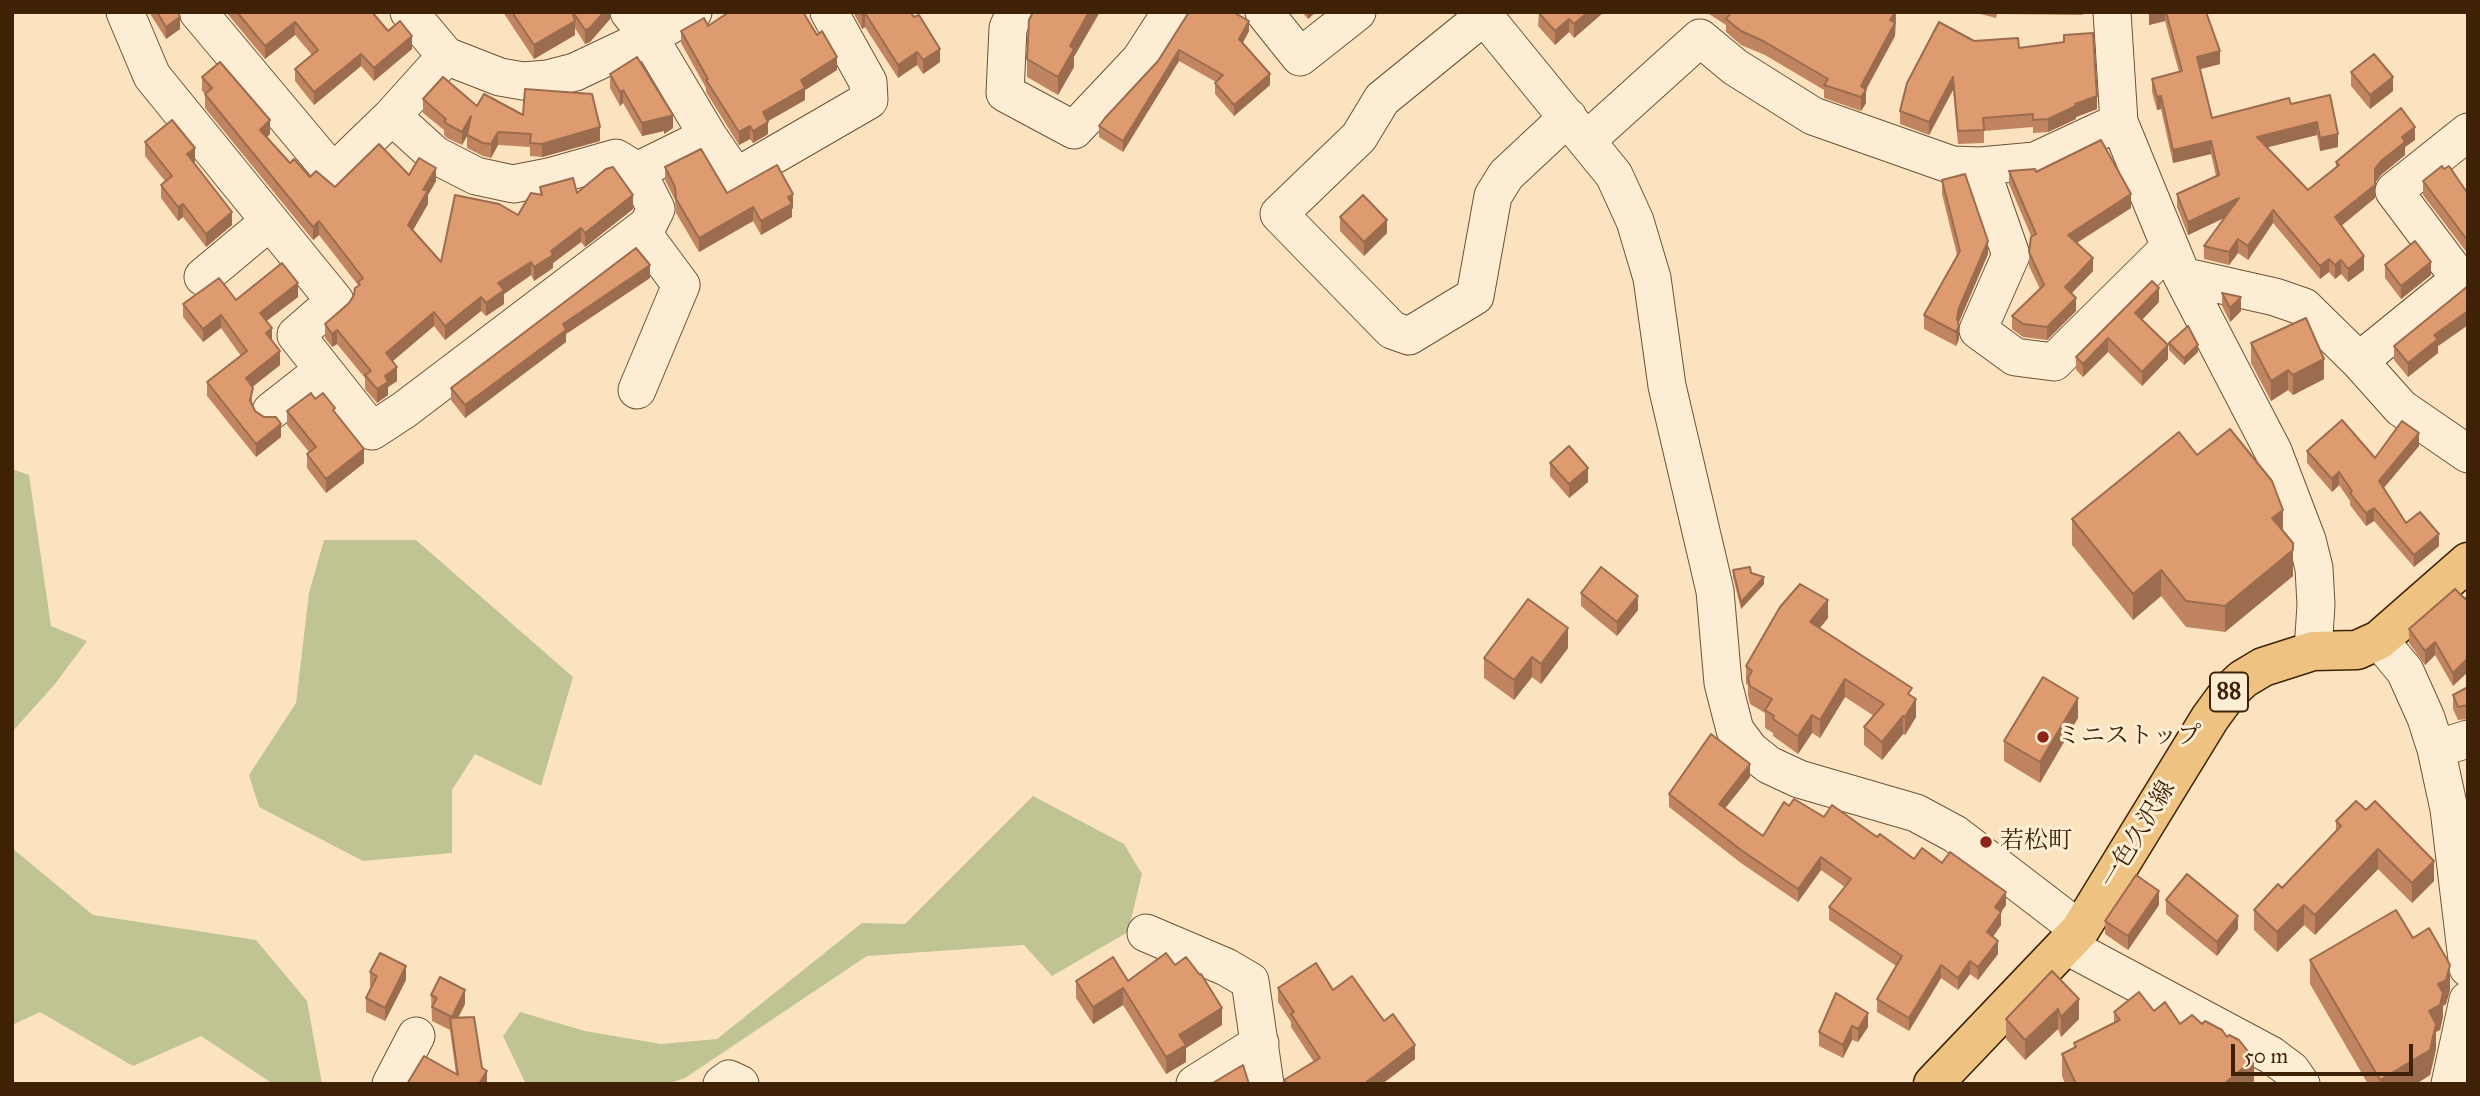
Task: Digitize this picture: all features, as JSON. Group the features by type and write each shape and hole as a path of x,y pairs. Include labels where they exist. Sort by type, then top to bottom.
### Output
{"main road":[{"name":"一色久沢線","path":"1933,1084 2074,938 2210,718 2229,692 2243,679 2263,667 2313,652 2357,650 2379,640 2468,562"}],"street":[{"path":"125,12 152,76 335,301 296,335 372,431 415,402 641,231 648,225 656,209 637,171 616,158 513,184 477,176 435,155 392,116"},
{"path":"198,12 333,173 392,116 446,56"},
{"path":"409,12 446,56 500,77 523,81 548,79 575,72 639,25 692,12"},
{"path":"639,25 736,177 869,100 868,82 829,12"},
{"path":"1015,12 1008,28 1005,93 1074,130 1140,60 1171,12"},
{"path":"1264,12 1300,57 1357,12"},
{"path":"2112,12 2119,122 2176,261 2273,451 2291,495 2314,568 2316,605 2313,652"},
{"path":"2119,122 2035,161 1980,166 1952,165 1813,116 1735,67 1701,25 1577,128 1506,175 1493,196 1475,296 1409,336 1392,330 1279,214 1359,137 1382,99 1482,14 1577,128 1614,175 1635,221 1652,278 1667,386 1715,591 1723,683 1735,730 1750,750 1769,765 1800,779 1916,813 1955,834 2074,938 2271,1055 2291,1070 2301,1084"},
{"path":"2359,360 2460,279 2394,191 2468,132"},
{"path":"637,171 708,136"},
{"path":"1980,166 2011,255 1978,330 2015,357 2054,362 2176,261"},
{"path":"203,277 270,221"},
{"path":"637,390 681,285 641,231"},
{"path":"2176,261 2304,307 2359,360 2401,408 2468,454"},
{"path":"271,411 322,371"},
{"path":"2379,640 2405,671 2426,718 2452,744 2449,809 2468,968"},
{"path":"1146,933 1226,967 1250,981 1265,1084"},
{"path":"2450,1084 2468,1000"},
{"path":"391,1084 416,1035"},
{"path":"1195,1084 1259,1042"},
{"path":"722,1084 729,1079 740,1084"}],"green space":[{"path":"12,469 29,475 51,626 87,641 55,684 12,732"},
{"path":"324,540 416,540 573,677 541,786 475,754 452,790 452,853 363,861 259,807 249,775 296,703 309,593"},
{"path":"1033,796 1124,844 1142,874 1128,932 1052,976 1024,945 867,956 685,1078 667,1084 526,1084 503,1036 520,1012 585,1031 661,1044 717,1039 862,923 905,924"},
{"path":"12,848 93,915 256,940 307,1001 322,1084 273,1084 201,1036 133,1066 40,1012 12,1025"}],"building":[{"path":"157,12 178,12 180,17 166,27"},
{"path":"237,12 372,12 388,31 400,21 412,36 374,68 361,54 314,92 295,69 318,50 295,22 265,46"},
{"path":"512,12 572,12 575,21 534,45"},
{"path":"573,12 604,12 585,30"},
{"path":"729,12 803,12 817,35 822,31 837,57 801,80 805,88 763,112 768,122 753,131 750,126 739,132 706,80 708,79 681,31 704,18 708,26"},
{"path":"861,12 910,12 914,17 919,15 940,49 923,60 917,52 898,65 865,13 862,15"},
{"path":"1033,12 1089,12 1070,46 1074,49 1058,77 1027,59 1029,20"},
{"path":"1189,12 1233,12 1249,21 1239,39 1270,74 1234,105 1215,83 1223,75 1179,50 1123,141 1099,126 1158,61"},
{"path":"1538,12 1588,12 1574,24 1569,19 1555,31"},
{"path":"1727,12 1895,12 1890,20 1895,23 1861,86 1866,90 1861,97 1824,85 1828,79 1741,31 1726,19 1730,14"},
{"path":"2166,12 2206,12 2220,51 2197,57 2212,118 2289,98 2291,104 2330,95 2338,134 2320,138 2317,122 2257,137 2308,190 2339,165 2336,162 2401,108 2415,127 2402,137 2405,142 2375,169 2375,185 2335,217 2364,256 2348,269 2341,260 2335,265 2329,259 2320,266 2273,210 2248,246 2238,239 2229,252 2204,246 2239,198 2188,222 2177,194 2219,175 2211,141 2173,150 2161,96 2157,97 2152,79 2182,71"},
{"path":"1939,22 1974,41 2018,38 2019,48 2064,42 2064,35 2093,33 2097,96 2075,104 2076,106 2048,119 2033,120 2033,114 1983,118 1984,130 1958,131 1953,77 1929,122 1900,111 1907,83"},
{"path":"2374,54 2393,77 2370,95 2351,72"},
{"path":"637,57 673,115 664,121 670,116 642,123 623,90 620,92 610,74"},
{"path":"220,62 270,120 260,130 290,163 294,159 310,177 316,171 335,187 379,144 409,175 419,158 436,168 423,190 428,190 408,225 441,262 455,195 499,204 518,215 531,193 542,195 540,187 573,178 577,193 606,169 613,167 633,195 585,233 581,228 551,251 553,255 534,267 531,262 498,283 504,290 486,303 481,297 445,326 434,312 386,353 397,367 385,376 388,382 377,389 365,375 371,371 337,330 332,334 325,324 349,303 355,288 360,285 358,282 363,278 319,221 313,227 205,94 212,88 202,77"},
{"path":"443,77 477,106 484,94 523,115 525,89 592,94 600,127 542,144 530,143 531,134 498,132 491,144 483,143 467,135 471,116 462,132 447,124 444,121 446,119 423,99"},
{"path":"172,120 195,148 187,154 232,212 206,234 183,204 178,207 161,185 172,176 145,142"},
{"path":"2101,140 2131,194 2068,235 2093,258 2065,287 2076,298 2047,327 2023,324 2012,316 2044,285 2029,252 2031,237 2036,234 2009,171 2035,169 2036,172"},
{"path":"701,149 727,193 777,165 793,194 788,197 792,204 761,221 753,207 699,238 676,199 675,187 665,167"},
{"path":"2442,166 2444,169 2449,166 2468,194 2468,241 2423,181"},
{"path":"1965,174 1988,241 1959,308 1959,326 1956,332 1924,315 1960,251 1942,180"},
{"path":"1363,195 1387,220 1364,242 1340,217"},
{"path":"2415,241 2431,262 2401,286 2385,265"},
{"path":"636,248 650,265 563,324 566,330 465,405 451,388"},
{"path":"282,263 298,283 260,313 272,328 266,333 280,351 246,378 253,388 250,400 255,411 264,417 276,417 281,424 256,444 207,382 247,351 221,315 203,329 183,304 219,278 236,300"},
{"path":"2152,281 2159,288 2135,313 2168,345 2142,372 2108,338 2083,364 2076,357"},
{"path":"2468,286 2468,311 2434,335 2438,339 2408,363 2394,346"},
{"path":"2222,293 2241,297 2230,308"},
{"path":"2306,318 2324,359 2293,375 2288,370 2271,381 2251,343"},
{"path":"2188,326 2198,345 2184,358 2169,343"},
{"path":"311,393 315,399 323,393 364,449 326,479 307,454 316,447 287,411"},
{"path":"2342,420 2375,458 2402,421 2419,433 2379,481 2406,523 2420,512 2439,534 2414,555 2374,508 2366,513 2350,493 2352,491 2339,472 2332,479 2307,451"},
{"path":"2230,429 2272,481 2283,510 2272,518 2293,543 2293,550 2225,606 2186,601 2161,570 2133,594 2072,519 2179,432 2197,455"},
{"path":"1569,446 1588,468 1569,484 1550,463"},
{"path":"1601,567 1638,596 1617,622 1581,593"},
{"path":"1750,567 1751,573 1764,577 1741,602 1733,570"},
{"path":"1800,584 1828,600 1810,622 1912,688 1908,694 1916,699 1905,717 1903,716 1882,742 1864,727 1884,704 1845,679 1820,720 1812,715 1798,736 1773,719 1774,716 1765,710 1772,699 1750,686 1748,678 1752,671 1746,666 1780,607"},
{"path":"2455,589 2465,599 2468,596 2468,658 2453,673 2435,642 2425,651 2409,629"},
{"path":"1528,599 1568,628 1541,664 1532,657 1514,680 1484,658"},
{"path":"2043,677 2078,698 2040,762 2004,741"},
{"path":"2468,687 2468,705 2458,707 2453,695"},
{"path":"1711,734 1750,764 1719,804 1763,836 1784,802 1789,806 1794,799 1824,817 1832,805 1877,837 1880,834 1914,859 1922,848 1942,863 1950,852 2006,892 1995,907 2001,912 1987,932 1998,941 1978,967 1970,961 1958,978 1941,965 1909,1018 1877,999 1902,956 1829,907 1851,879 1821,857 1798,889 1741,850 1669,794"},
{"path":"2356,801 2366,810 2375,801 2434,861 2412,883 2378,849 2315,915 2304,905 2277,932 2254,910 2278,884 2282,888 2341,826 2336,821"},
{"path":"2187,874 2238,916 2217,942 2166,900"},
{"path":"2136,875 2159,891 2128,936 2105,921"},
{"path":"2396,910 2413,938 2429,928 2450,965 2446,980 2438,984 2443,993 2440,1005 2429,1011 2436,1024 2430,1050 2380,1080 2310,960"},
{"path":"380,953 406,966 385,1008 366,998 377,976 370,972"},
{"path":"1166,953 1175,965 1186,957 1201,974 1222,1008 1179,1035 1186,1045 1166,1057 1123,988 1093,1007 1076,981 1113,957 1128,981"},
{"path":"1316,963 1333,990 1352,976 1384,1021 1393,1014 1415,1045 1364,1084 1287,1084 1284,1080 1320,1058 1291,1014 1294,1012 1278,988"},
{"path":"2052,971 2079,999 2061,1017 2058,1009 2025,1040 2006,1019"},
{"path":"440,977 465,990 452,1017 432,1007 437,998 431,995"},
{"path":"2139,992 2154,1011 2165,1002 2180,1024 2192,1015 2202,1024 2205,1021 2222,1030 2227,1037 2229,1035 2239,1040 2254,1059 2224,1084 2076,1084 2062,1054 2076,1047 2074,1043 2120,1020 2114,1012"},
{"path":"1836,993 1868,1013 1858,1029 1852,1026 1843,1045 1819,1032"},
{"path":"474,1017 482,1068 487,1071 479,1084 407,1084 424,1056 458,1075 450,1018"},
{"path":"1243,1065 1249,1084 1211,1084"}],"place":[{"name":"ミニストップ","path":"2043,737"},
{"name":"若松町","path":"1986,842"}]}
